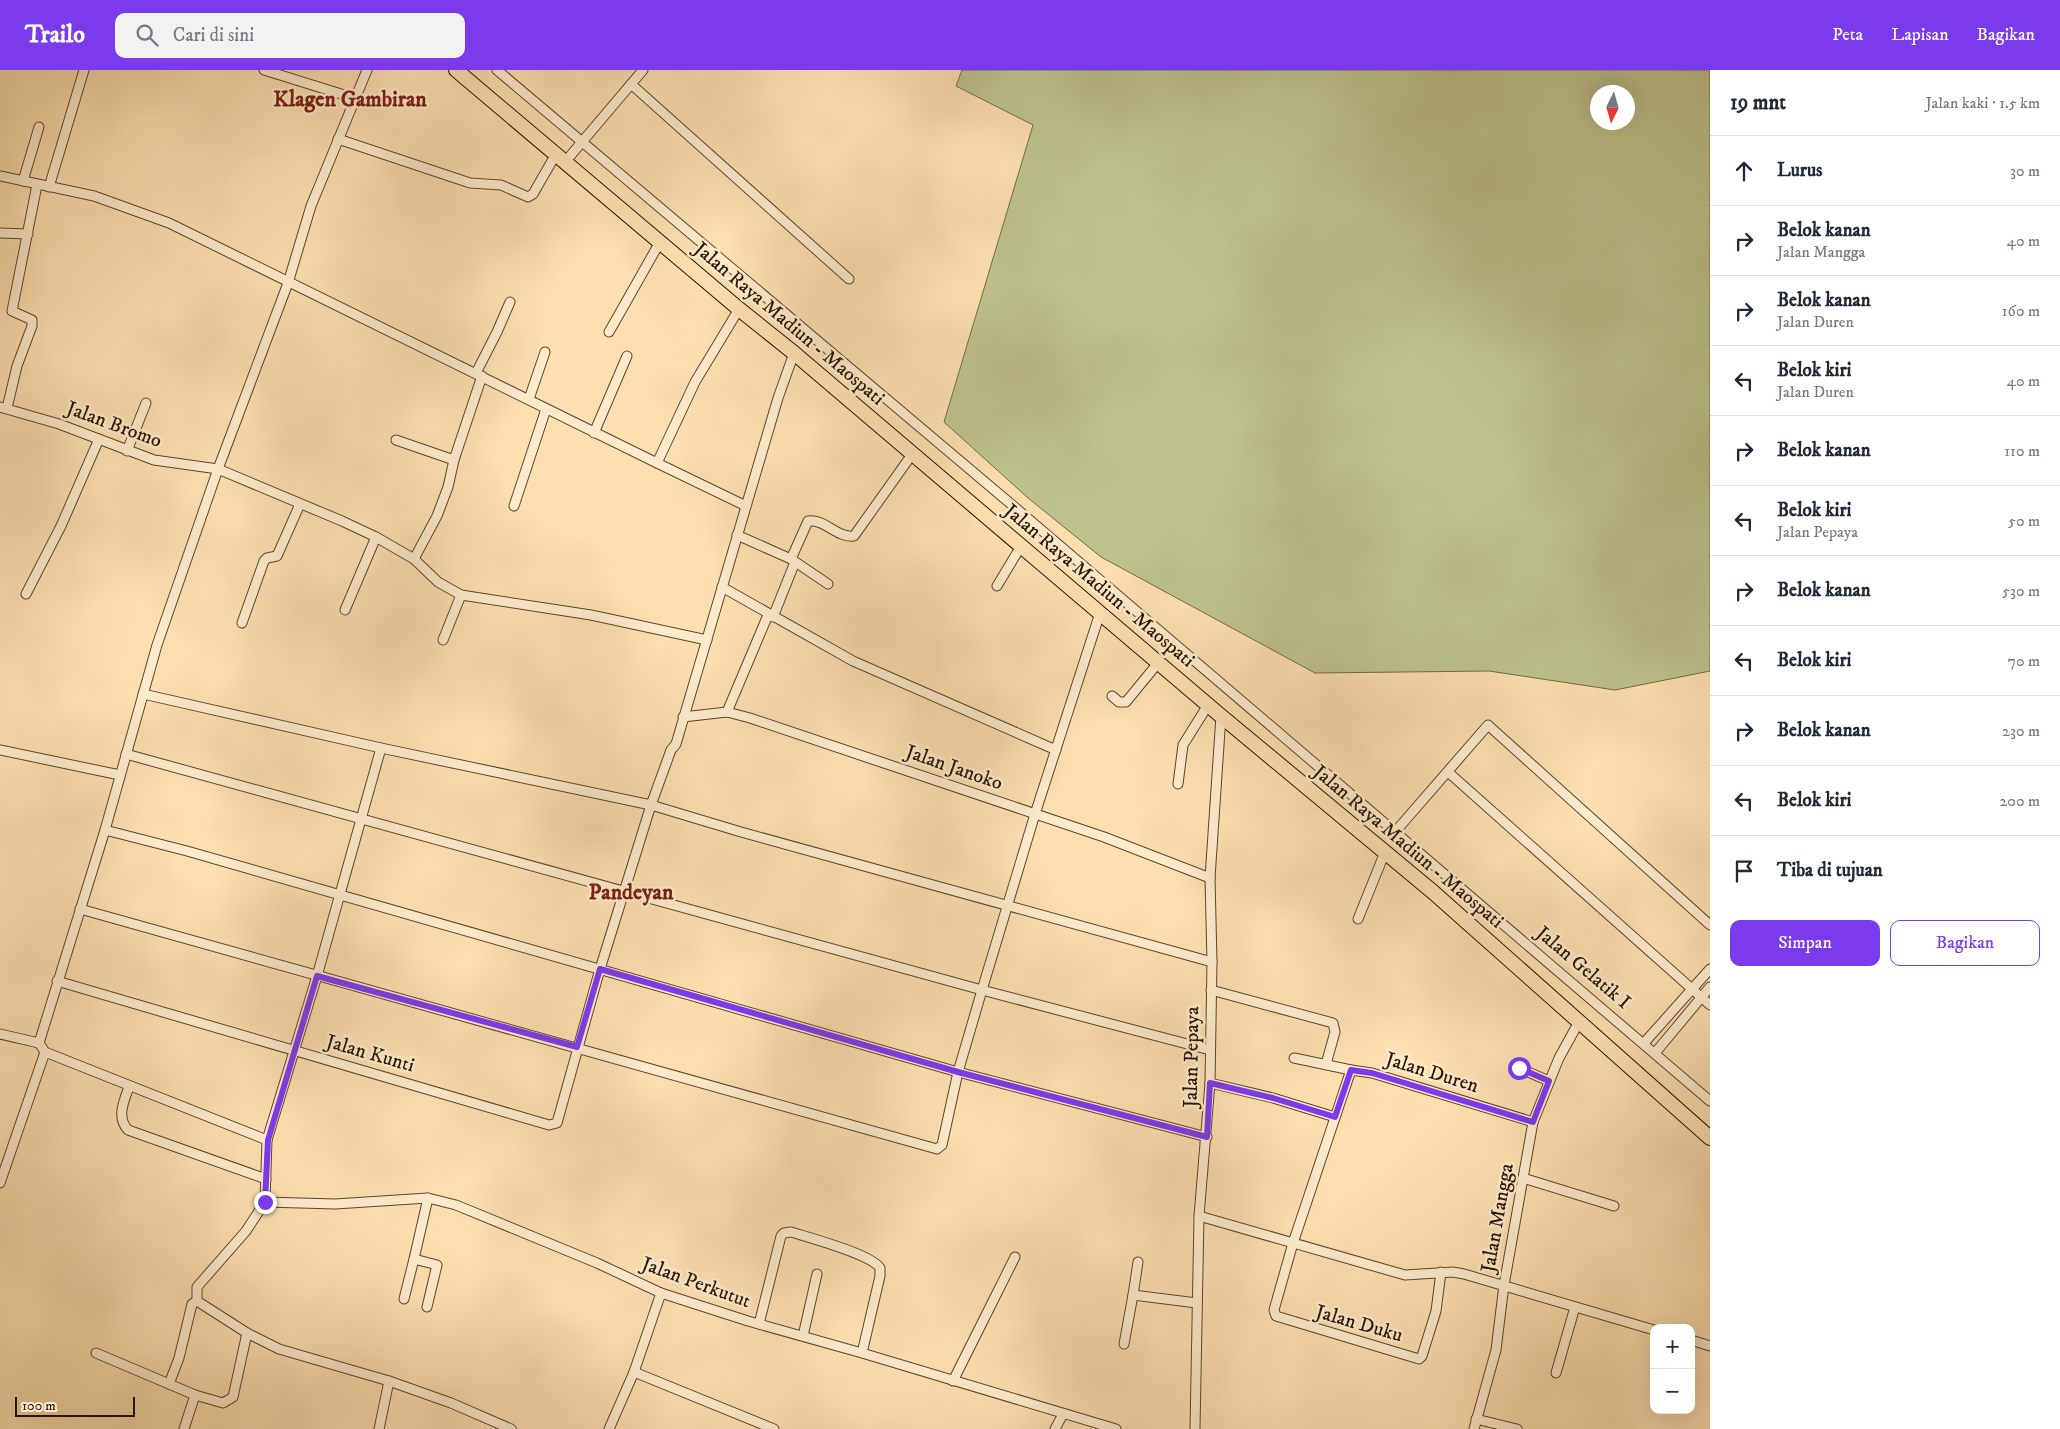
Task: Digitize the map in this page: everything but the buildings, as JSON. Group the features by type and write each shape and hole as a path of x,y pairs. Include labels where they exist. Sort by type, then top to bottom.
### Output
{"highway":[{"name":"Jalan Raya Madiun - Maospati","path":"456,70 913,453 1158,663 1385,852 1580,1020 1710,1138"}],"street":[{"path":"49,188 84,70"},
{"path":"264,70 354,98"},
{"path":"39,1043 106,830 157,644 218,469 288,283 311,206 367,70"},
{"name":"Jalan Gelatik I","path":"497,70 583,141 819,344 1018,510 1710,1101"},
{"path":"338,139 470,183 501,185 528,197 533,194 561,158 583,141 643,70"},
{"path":"632,84 849,279"},
{"path":"23,182 40,127"},
{"path":"0,176 49,188 94,196 170,224 746,506"},
{"path":"2,408 32,322 29,318 12,311 37,185"},
{"path":"0,233 28,234"},
{"path":"609,332 660,242"},
{"path":"414,560 437,516 448,487 479,375 510,302"},
{"path":"657,464 695,382 739,309"},
{"path":"529,399 545,352"},
{"path":"577,1047 651,805 683,717 778,398 794,353"},
{"path":"594,433 627,356"},
{"path":"127,451 146,403"},
{"name":"Jalan Bromo","path":"2,408 59,424 127,451 176,465 218,469 376,537 414,560 442,585 461,595"},
{"path":"514,506 546,409"},
{"path":"26,594 61,526 99,439"},
{"path":"396,440 454,460"},
{"path":"727,712 770,616 808,521 817,520 846,537 854,536 913,453"},
{"path":"242,623 264,561 267,558 278,556 300,504"},
{"path":"737,535 793,560 828,584"},
{"path":"345,610 376,537"},
{"path":"997,586 1021,546"},
{"path":"722,587 770,616 853,661 1056,750"},
{"path":"443,640 461,595 591,615 706,640"},
{"path":"80,909 937,1149 942,1145 944,1139 958,1072 982,990 1035,814 1100,613"},
{"path":"1112,696 1119,702 1126,702 1158,663"},
{"path":"143,694 380,748 651,805 741,832 1212,962"},
{"path":"1178,784 1181,754 1186,738 1208,705"},
{"name":"Jalan Janoko","path":"683,717 727,712 745,716 1035,814 1210,878"},
{"name":"Jalan Pepaya","path":"1195,1429 1199,1216 1210,1083 1212,962 1210,878 1221,716"},
{"path":"1396,832 1488,725 1710,925"},
{"path":"197,1300 197,1287 246,1231 265,1202 268,1140 317,976 380,748"},
{"path":"0,750 120,775"},
{"path":"126,754 361,817 982,990 1210,1050"},
{"path":"1448,772 1710,1005"},
{"path":"106,830 187,851 338,896 958,1072 1207,1137"},
{"path":"1358,919 1385,852"},
{"path":"1644,1043 1710,969"},
{"name":"Jalan Kunti","path":"57,981 549,1125 557,1123 577,1047"},
{"path":"1656,1053 1710,987"},
{"path":"1211,990 1333,1023 1335,1032 1326,1064"},
{"name":"Jalan Mangga","path":"1474,1429 1496,1350 1504,1286 1533,1122 1549,1081 1580,1020"},
{"path":"0,1034 39,1043 45,1052 129,1087 268,1140"},
{"path":"0,1183 45,1052"},
{"name":"Jalan Duren","path":"1294,1058 1372,1073 1533,1122"},
{"path":"1519,1068 1549,1081"},
{"path":"1294,1243 1351,1070"},
{"path":"1210,1083 1273,1098 1335,1117"},
{"path":"129,1087 121,1114 123,1123 128,1130 266,1179"},
{"path":"1523,1178 1614,1206"},
{"path":"404,1298 428,1198"},
{"name":"Jalan Perkutut","path":"265,1202 335,1204 428,1198 474,1212 597,1263 662,1293 759,1324 862,1352 952,1381 1116,1429"},
{"path":"1199,1216 1405,1275 1442,1272 1464,1274 1650,1329"},
{"path":"759,1324 781,1236 784,1233 791,1232 858,1254 880,1268 880,1276 862,1352"},
{"name":"Jalan Duku","path":"1294,1243 1274,1310 1276,1316 1414,1359 1422,1356 1436,1311 1442,1272"},
{"path":"952,1381 1015,1257"},
{"path":"414,1259 437,1265 427,1307"},
{"path":"1124,1344 1138,1262"},
{"path":"803,1336 817,1274"},
{"path":"609,1429 634,1372 662,1293"},
{"path":"1133,1295 1197,1303"},
{"path":"197,1300 247,1333 301,1357 390,1381 451,1403 511,1429"},
{"path":"169,1384 179,1358 192,1304 197,1300"},
{"path":"1556,1373 1575,1306"},
{"path":"96,1354 194,1395 224,1403 231,1400 235,1392 247,1333"},
{"path":"1695,1341 1710,1346"},
{"path":"634,1372 774,1429"},
{"path":"378,1429 390,1381"},
{"path":"184,1429 194,1395"},
{"path":"1055,1429 1063,1414"},
{"path":"1476,1419 1517,1429"}],"green space":[{"path":"962,70 1710,70 1710,671 1615,690 1489,671 1315,673 1101,557 1028,498 944,422 1033,125 956,86"}],"district":[{"name":"Klagen Gambiran","path":"350,99"},
{"name":"Pandeyan","path":"631,892"}],"route":[{"path":"265,1202 268,1140 317,976 577,1047 600,969 958,1072 1207,1137 1210,1083 1273,1098 1335,1117 1351,1070 1372,1073 1533,1122 1549,1081 1519,1068"}]}
